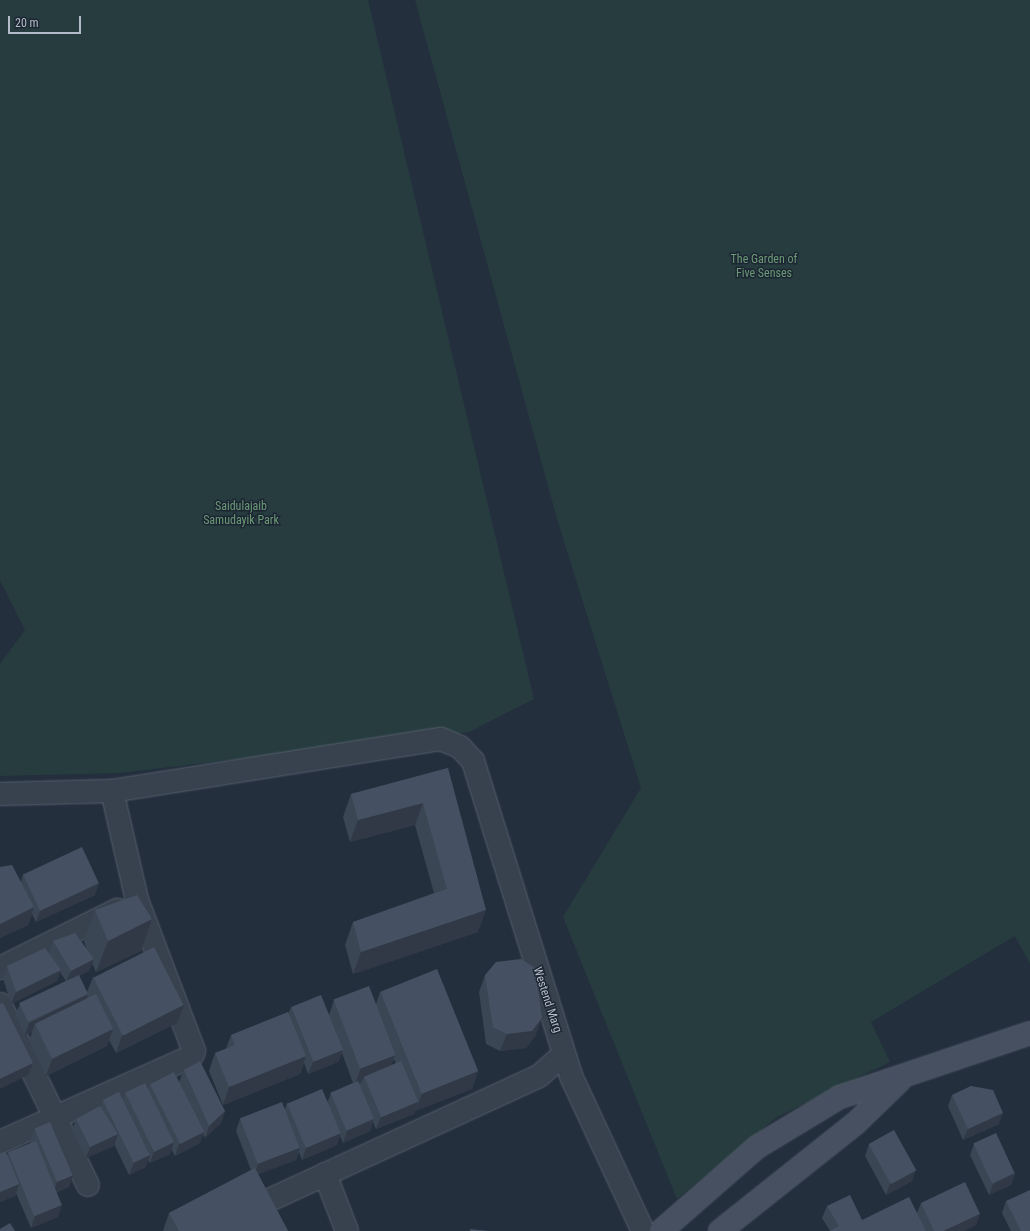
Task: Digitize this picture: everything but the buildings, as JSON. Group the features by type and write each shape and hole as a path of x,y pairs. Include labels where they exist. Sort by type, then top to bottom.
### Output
{"street":[{"name":"Westend Marg","path":"112,791 441,739 460,747 473,761 564,1054 643,1231"},
{"path":"0,794 112,791 137,900 194,1051 192,1056 0,1142"},
{"path":"0,968 137,900"},
{"path":"0,1005 88,1185"},
{"path":"661,1231 757,1147 840,1097 901,1078 1030,1033"},
{"path":"263,1202 540,1076 564,1054"},
{"path":"720,1231 857,1122 901,1078"},
{"path":"325,1174 347,1231"}],"green space":[{"name":"Saidulajaib Samudayik Park","path":"0,0 368,0 534,699 469,732 120,773 0,776 0,664 25,630 0,580"},
{"name":"The Garden of Five Senses","path":"415,0 1030,0 1030,964 1015,936 871,1022 890,1062 777,1117 677,1199 563,917 641,788 557,519"}]}
